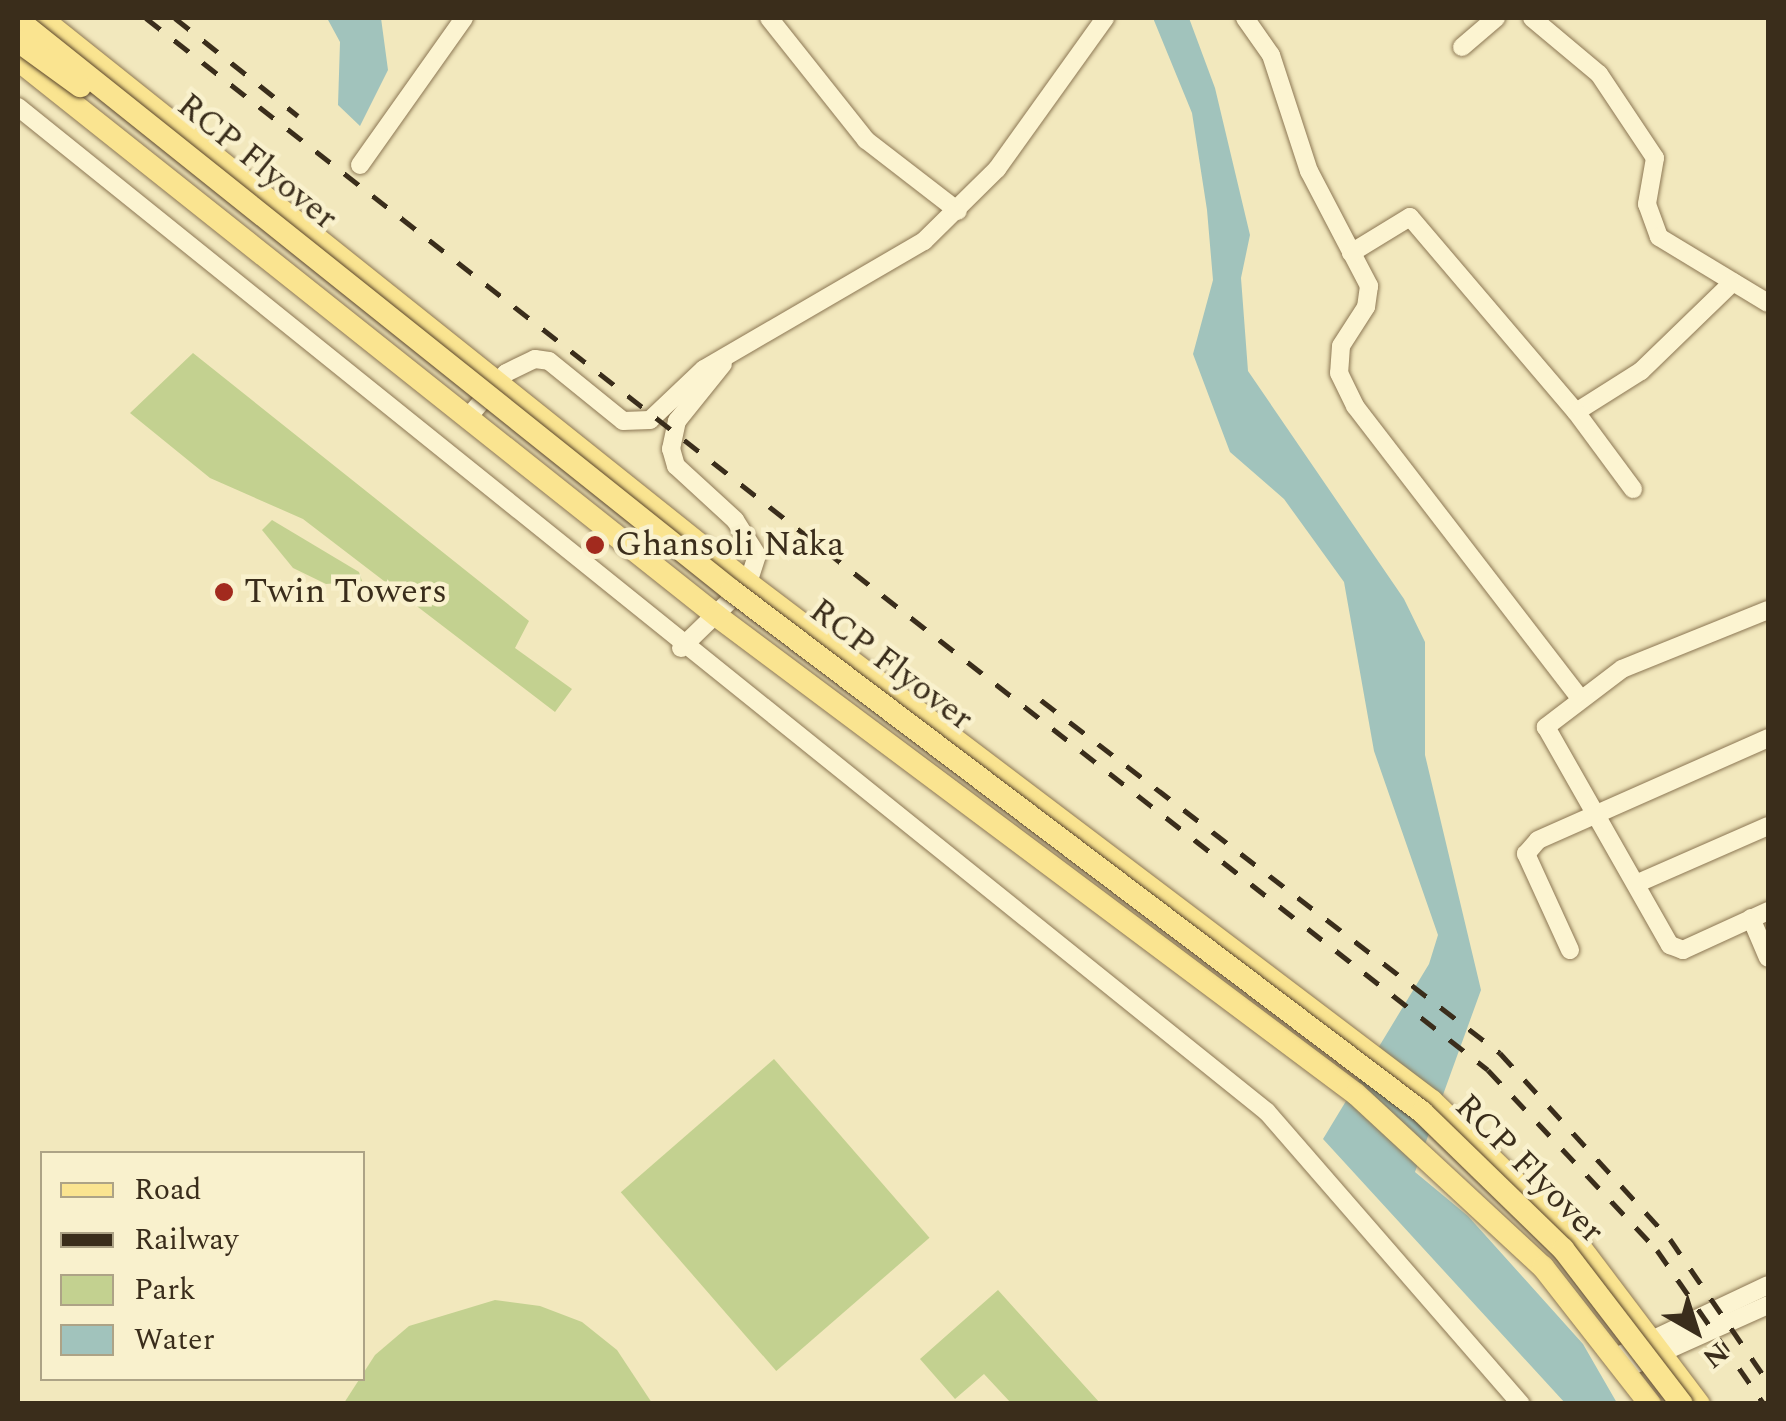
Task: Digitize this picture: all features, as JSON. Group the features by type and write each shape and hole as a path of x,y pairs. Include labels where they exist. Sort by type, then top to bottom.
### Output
{"main road":[{"path":"41,18 748,583 1432,1101 1530,1192 1659,1343 1700,1404"},
{"name":"RCP Flyover","path":"18,20 732,590 1422,1112 1563,1249 1682,1404"},
{"name":"RCP Flyover","path":"18,40 722,601 1401,1112 1553,1258 1667,1404"},
{"path":"18,60 470,414 717,616 1381,1115 1532,1256 1650,1404"}],"street":[{"path":"360,166 464,18"},
{"path":"769,18 866,140 958,211"},
{"path":"470,414 520,364 550,362 623,420 640,422 704,370 723,364 888,266 958,211 1105,18"},
{"path":"1245,18 1270,55 1310,171 1371,295 1341,346 1339,372 1355,406 1579,698"},
{"path":"1462,46 1496,18"},
{"path":"1532,18 1599,74 1655,158 1647,204 1658,237 1768,303"},
{"path":"18,107 682,648 1267,1112 1521,1404"},
{"path":"1351,253 1410,217 1576,412 1633,490"},
{"path":"1576,412 1640,370 1734,282"},
{"path":"682,648 748,583 757,555 752,539 676,466 671,450 677,421 723,364"},
{"path":"1768,612 1622,669 1579,698 1546,727 1599,811 1670,944 1682,950 1760,915 1768,958"},
{"path":"1570,950 1526,854 1538,840 1768,738"},
{"path":"1638,884 1768,826"},
{"path":"1621,1363 1768,1286"},
{"path":"1659,1343 1768,1306"}],"green space":[{"path":"193,353 529,621 515,648 572,689 555,712 303,519 210,478 130,413"},
{"path":"272,520 359,572 362,581 326,584 293,568 262,530"},
{"path":"774,1059 929,1238 776,1371 621,1192"},
{"path":"998,1290 1100,1403 1011,1403 984,1374 955,1399 920,1359"},
{"path":"495,1300 540,1306 582,1322 617,1350 652,1403 344,1403 358,1381 365,1381 365,1370 375,1355 409,1326"}],"water":[{"path":"327,18 381,18 388,70 360,126 338,105 340,42"},
{"path":"1153,18 1189,18 1215,88 1250,235 1241,278 1248,371 1404,599 1425,642 1425,755 1481,990 1415,1172 1468,1216 1583,1344 1617,1403 1565,1403 1323,1139 1429,964 1438,935 1374,751 1344,582 1284,499 1230,452 1193,354 1213,280 1207,210 1192,113"}],"railway":[{"path":"146,18 1488,1070 1657,1250 1764,1404"},
{"path":"175,18 298,116"},
{"path":"1041,700 1500,1053 1670,1239 1768,1382"}],"place":[{"name":"Ghansoli Naka","path":"595,545"},
{"name":"Twin Towers","path":"224,592"}]}
